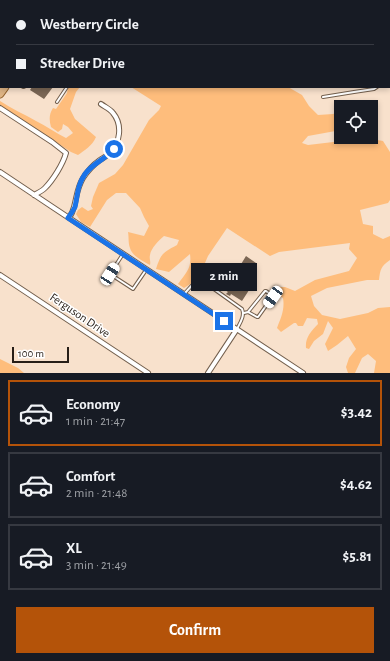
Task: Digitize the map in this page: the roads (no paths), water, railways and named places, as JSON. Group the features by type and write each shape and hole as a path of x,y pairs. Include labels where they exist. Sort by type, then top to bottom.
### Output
{"street":[{"path":"68,218 74,207 79,184 85,174 96,163 111,152 119,138 117,118 113,112 101,104"},
{"path":"0,108 52,142 66,153 64,160 53,179 34,195"},
{"path":"0,172 303,373"},
{"name":"Ferguson Drive","path":"0,275 148,373"},
{"path":"208,373 237,330"}],"lane":[{"path":"57,102 65,88"},
{"path":"323,97 374,88"},
{"path":"123,254 110,274 133,289 147,269"},
{"path":"184,294 195,282 204,282 242,309 244,313"},
{"path":"244,313 248,312 265,291 273,296 258,317 256,318 248,312"},
{"path":"237,330 244,313"}]}
